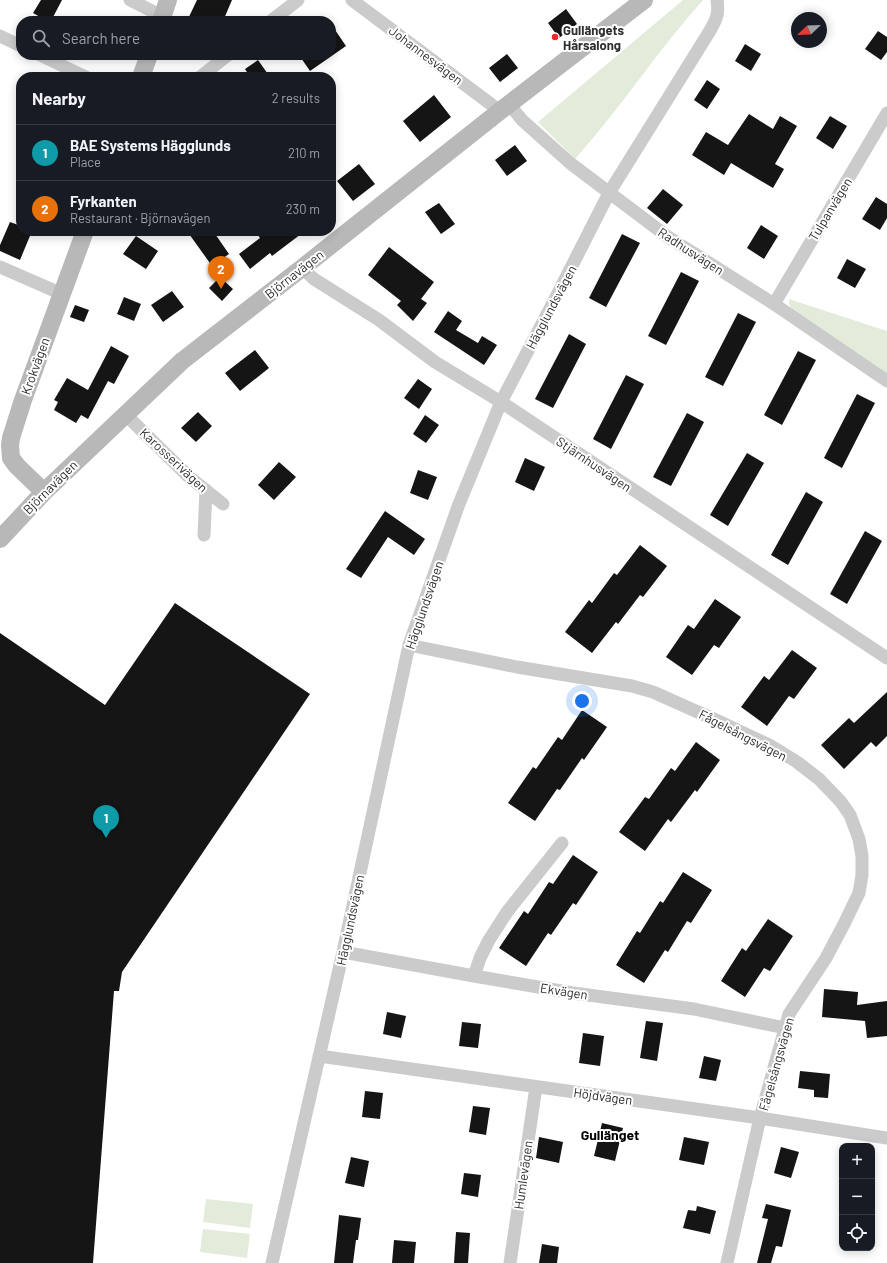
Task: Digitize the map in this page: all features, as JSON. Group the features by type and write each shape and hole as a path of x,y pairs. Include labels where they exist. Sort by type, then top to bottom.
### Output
{"main road":[{"name":"Björnavägen","path":"0,539 44,492 182,361 644,0"},
{"path":"143,72 147,60"},
{"name":"Krokvägen","path":"44,492 17,466 11,458 11,438 23,400 83,236"}],"street":[{"path":"130,0 164,12"},
{"path":"277,16 298,0"},
{"name":"Johannesvägen","path":"352,0 505,108"},
{"name":"Hägglundsvägen","path":"272,1263 343,952 409,645 459,504 501,402 609,193 711,29 717,16 717,0"},
{"path":"0,36 16,44"},
{"path":"50,60 76,72"},
{"path":"206,72 222,60"},
{"name":"Radhusvägen","path":"505,108 522,120 570,163 668,237 774,304 887,381"},
{"name":"Tulpanvägen","path":"774,304 887,113"},
{"path":"0,268 62,294"},
{"name":"Stjärnhusvägen","path":"302,268 314,279 379,320 435,362 501,402 887,658"},
{"name":"Karosserivägen","path":"126,415 188,476 224,504"},
{"path":"204,535 206,490"},
{"name":"Fågelsångsvägen","path":"409,645 517,667 632,686 653,692 771,746 797,762 819,779 842,802 850,815 860,839 862,864 859,893 826,958 789,1014 760,1118 727,1263"},
{"path":"474,976 486,946 507,912 562,843"},
{"name":"Ekvägen","path":"343,952 573,993 694,1009 785,1028"},
{"name":"Höjdvägen","path":"319,1056 760,1118 887,1138"},
{"name":"Humlevägen","path":"510,1263 536,1087"}],"green space":[{"path":"683,0 703,0 670,39 592,140 575,159 538,122"},
{"path":"789,299 887,331 887,375 792,310 789,304"},
{"path":"206,1199 253,1204 250,1228 203,1222"},
{"path":"203,1229 250,1234 247,1258 200,1252"}],"building":[{"path":"41,0 62,0 54,16 38,16 33,13"},
{"path":"197,0 232,0 225,16 189,16"},
{"path":"566,9 577,24 559,38 548,23"},
{"path":"336,31 346,46 336,53"},
{"path":"878,31 887,37 887,52 881,60 865,49"},
{"path":"745,44 761,54 751,71 735,61"},
{"path":"507,54 518,68 500,82 489,68"},
{"path":"258,60 266,72 247,72 245,69"},
{"path":"302,60 326,60 310,71"},
{"path":"707,80 720,89 707,109 694,100"},
{"path":"434,95 451,117 420,142 403,121"},
{"path":"749,114 773,129 780,116 797,126 775,164 784,169 773,188 731,163 724,175 692,155 706,132 728,145"},
{"path":"830,116 847,126 833,149 816,138"},
{"path":"515,145 527,161 507,176 495,160"},
{"path":"359,164 375,184 353,201 337,181"},
{"path":"663,189 683,205 667,224 647,208"},
{"path":"876,197 887,204 887,218 880,230 862,219"},
{"path":"439,203 455,224 441,234 425,212"},
{"path":"10,222 16,224 16,236 30,236 20,260 0,251 0,245"},
{"path":"761,225 778,236 764,259 747,248"},
{"path":"622,234 640,243 606,307 589,298"},
{"path":"136,236 158,251 146,269 123,254"},
{"path":"191,236 216,236 229,254 212,266"},
{"path":"259,236 298,236 272,256 270,253 250,269 239,254 260,238"},
{"path":"389,247 434,282 421,299 427,303 413,321 397,305 401,301 368,275"},
{"path":"847,259 866,269 855,288 837,278"},
{"path":"681,272 699,281 666,345 648,336"},
{"path":"220,277 233,289 222,301 209,288"},
{"path":"172,291 184,307 163,322 151,305"},
{"path":"124,297 141,304 134,321 117,314"},
{"path":"75,305 89,310 84,322 70,317"},
{"path":"448,311 462,321 456,330 478,343 482,336 497,345 484,365 434,332"},
{"path":"738,313 756,322 723,386 705,377"},
{"path":"569,334 586,344 553,408 535,399"},
{"path":"111,346 129,356 114,384 108,381 88,419 81,415 76,423 54,410 58,402 54,400 67,378 88,390"},
{"path":"255,350 269,368 240,391 225,373"},
{"path":"798,351 816,360 782,425 764,415"},
{"path":"626,375 644,384 611,449 593,439"},
{"path":"418,379 432,389 419,409 404,398"},
{"path":"857,394 875,403 842,468 824,458"},
{"path":"198,412 212,426 196,442 181,428"},
{"path":"687,413 704,422 671,486 653,477"},
{"path":"425,415 439,425 426,443 413,434"},
{"path":"747,453 764,463 728,526 710,515"},
{"path":"525,458 545,467 534,491 515,482"},
{"path":"279,462 296,477 274,500 258,485"},
{"path":"418,470 437,477 428,500 410,493"},
{"path":"806,492 823,502 788,565 771,555"},
{"path":"385,511 425,539 414,555 388,537 361,578 346,569"},
{"path":"865,531 882,541 847,604 830,594"},
{"path":"640,545 667,566 643,597 640,595 618,624 616,622 592,653 565,632 589,600 592,603 614,573 617,575"},
{"path":"715,599 741,617 719,648 714,645 692,675 666,657 688,625 694,629"},
{"path":"175,603 310,694 122,972 119,991 114,991 93,1263 0,1263 0,633 105,705"},
{"path":"792,650 817,668 794,699 789,696 767,726 741,707 764,676 769,680"},
{"path":"887,692 887,736 876,747 871,742 844,769 821,745 849,718 854,723"},
{"path":"582,710 607,727 584,760 582,758 560,790 557,789 535,821 508,803 533,767 536,769 558,737 562,740"},
{"path":"696,742 720,760 697,792 695,790 671,822 668,819 645,851 619,832 645,797 649,799 671,768 675,771"},
{"path":"573,855 598,872 576,905 573,903 551,935 548,933 526,966 499,948 524,911 528,914 549,882 553,884"},
{"path":"683,872 712,890 691,923 687,921 668,952 665,950 644,983 616,965 637,931 640,933 660,901 663,903"},
{"path":"768,919 793,936 770,971 764,968 745,997 721,981 742,948 746,951"},
{"path":"824,989 858,992 857,1005 887,1001 887,1036 867,1038 865,1021 822,1017"},
{"path":"387,1012 406,1016 401,1038 383,1034"},
{"path":"646,1021 663,1023 657,1061 640,1058"},
{"path":"462,1022 481,1024 478,1048 459,1046"},
{"path":"583,1033 604,1036 600,1066 579,1063"},
{"path":"704,1056 721,1060 716,1081 699,1078"},
{"path":"800,1071 830,1074 828,1098 814,1097 814,1090 798,1088"},
{"path":"365,1091 383,1093 380,1119 362,1117"},
{"path":"473,1106 490,1108 486,1135 469,1132"},
{"path":"602,1123 623,1128 615,1161 594,1156"},
{"path":"539,1137 563,1142 559,1163 536,1158"},
{"path":"684,1137 709,1142 704,1165 679,1160"},
{"path":"781,1147 799,1152 791,1178 774,1173"},
{"path":"351,1157 369,1161 364,1187 345,1183"},
{"path":"464,1173 481,1175 478,1197 461,1194"},
{"path":"766,1204 791,1210 782,1247 776,1246 771,1263 757,1263 768,1219 762,1218"},
{"path":"697,1206 716,1211 710,1234 683,1228 688,1210 696,1211"},
{"path":"339,1215 361,1218 353,1263 334,1263"},
{"path":"456,1232 470,1233 468,1263 454,1263"},
{"path":"394,1240 416,1242 414,1263 392,1263"},
{"path":"542,1244 559,1247 557,1263 539,1263"}],"place":[{"name":"Gullängets Hårsalong","path":"555,37"},
{"name":"Fyrkanten","path":"221,289"},
{"name":"BAE Systems Hägglunds","path":"106,838"}],"district":[{"name":"Gullänget","path":"610,1134"}]}
